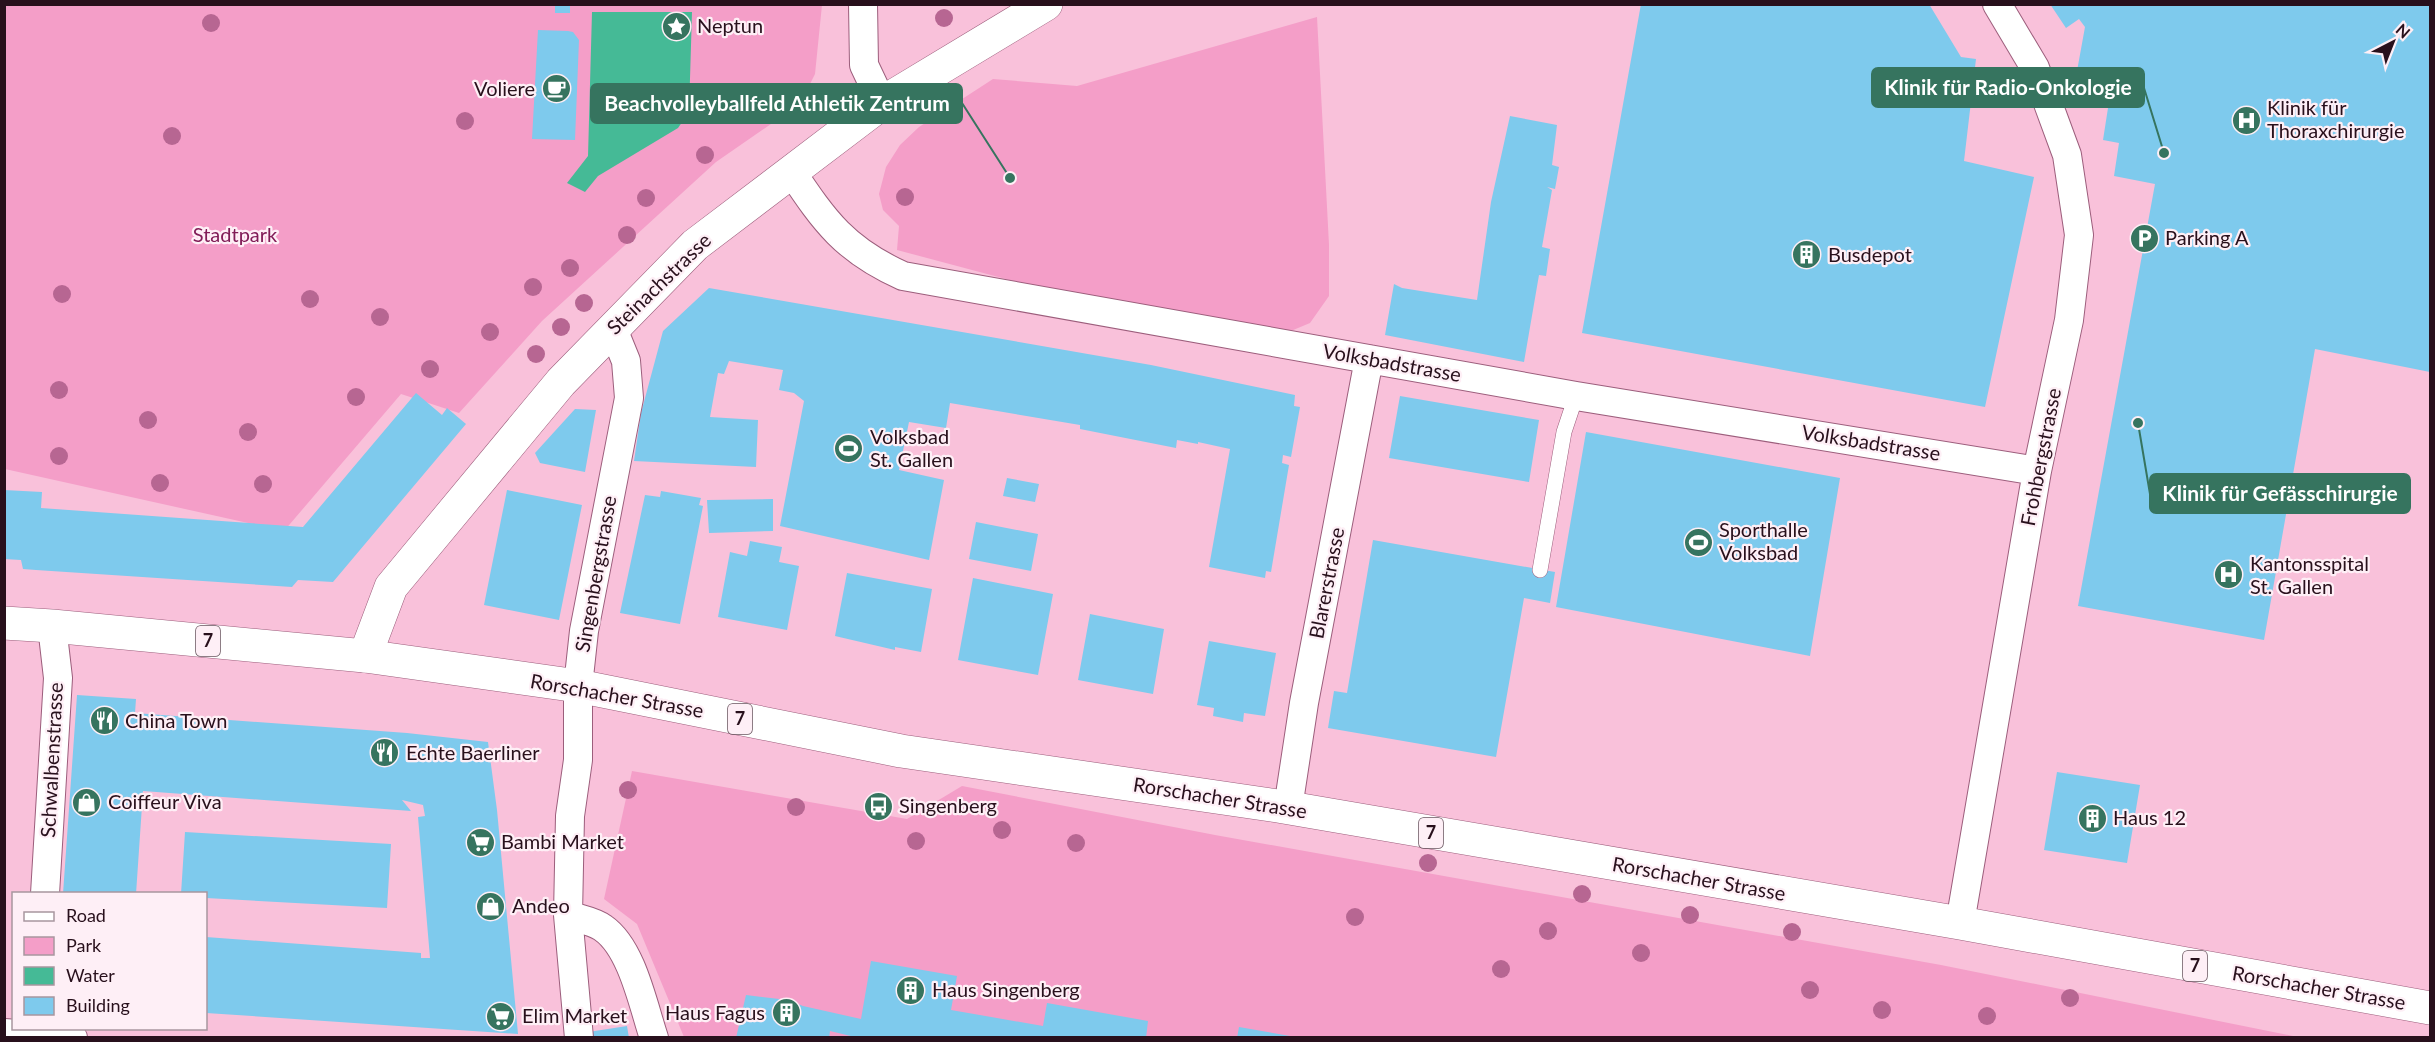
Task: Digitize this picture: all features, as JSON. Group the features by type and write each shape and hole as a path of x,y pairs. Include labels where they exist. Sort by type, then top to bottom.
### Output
{"main road":[{"name":"Steinachstrasse","path":"364,656 391,587 561,382 695,245 882,103 1046,4"},
{"name":"Rorschacher Strasse","path":"4,623 364,656 578,686 901,751 1288,808 1960,923 2430,1008"}],"street":[{"path":"863,4 864,65 882,103"},
{"name":"Frohbergstrasse","path":"1960,923 2037,471 2070,320 2079,235 2067,155 2035,68 1997,4"},
{"name":"Volksbadstrasse","path":"791,171 827,224 854,249 875,263 903,276 1576,396 2037,471"},
{"name":"Singenbergstrasse","path":"579,1038 568,915 570,816 579,760 578,686 584,631 629,398 626,361 614,329"},
{"name":"Blarerstrasse","path":"1288,808 1304,703 1369,358"},
{"name":"Schwalbenstrasse","path":"45,892 58,678 52,626"},
{"path":"568,915 600,926 613,935 626,956 654,1038"},
{"path":"4,1033 73,1038"}],"lane":[{"path":"1540,570 1564,432 1576,396"}],"green space":[{"name":"Stadtpark","path":"5,5 822,5 815,74 803,98 781,117 716,162 542,321 459,413 401,394 284,531 5,469"},
{"path":"1317,17 1329,245 1329,296 1310,323 1286,333 1055,292 897,250 899,226 883,210 879,194 886,167 900,145 919,127 993,79 1077,86"},
{"path":"632,771 907,819 962,786 1215,835 1941,965 2298,1037 684,1037 637,924 604,899"}],"water":[{"path":"592,12 692,12 689,112 678,128 598,176 585,192 567,183 588,156"}],"building":[{"path":"555,4 570,4 570,13 555,13"},
{"name":"Busdepot","path":"1641,4 1929,4 1961,57 1976,59 1964,161 2034,177 1985,407 1582,333"},
{"path":"2050,4 2430,4 2430,372 2315,349 2264,640 2078,606 2155,184 2114,176 2119,143 2103,140 2108,108 2091,105 2096,73 2077,71 2085,27 2079,19 2066,28"},
{"name":"Voliere","path":"538,30 573,32 579,40 575,140 532,139"},
{"path":"1510,116 1557,125 1552,165 1559,167 1555,189 1547,187 1552,190 1542,247 1550,249 1546,276 1539,275 1524,362 1385,335 1394,284 1402,288 1477,300 1491,202"},
{"path":"709,288 1151,365 1295,395 1294,406 1300,407 1291,457 1283,455 1282,463 1289,465 1271,572 1266,571 1265,578 1209,567 1230,449 1198,442 1198,444 1177,440 1176,448 1080,429 1080,425 950,403 946,428 909,422 899,470 944,480 929,560 780,526 804,401 794,393 779,390 783,370 729,361 724,374 718,373 710,417 758,420 756,467 634,461 641,413 663,331"},
{"path":"416,393 442,415 447,408 466,424 333,582 298,580 292,587 36,570 23,569 21,560 4,559 4,490 42,492 41,508 303,527"},
{"path":"1400,396 1539,420 1529,482 1389,458"},
{"path":"575,409 596,410 585,472 540,463 535,453"},
{"name":"Sporthalle Volksbad","path":"1586,432 1840,478 1810,656 1556,607"},
{"path":"1007,478 1039,484 1035,502 1003,496"},
{"path":"507,490 582,505 559,620 484,605"},
{"path":"661,491 701,498 699,505 703,506 680,624 620,613 645,495 660,497"},
{"path":"773,499 773,531 709,533 707,500"},
{"path":"976,522 1038,534 1031,571 969,559"},
{"path":"1373,540 1555,572 1550,603 1524,598 1496,757 1328,728 1334,691 1347,693"},
{"path":"750,541 782,547 779,562 799,566 787,630 718,617 730,552 747,556"},
{"path":"847,573 932,589 921,652 895,647 895,650 835,636"},
{"path":"973,578 1053,594 1038,675 958,660"},
{"path":"1090,614 1164,629 1153,694 1078,680"},
{"path":"1209,641 1276,653 1265,716 1244,713 1243,722 1213,716 1214,708 1197,705"},
{"path":"77,695 136,699 135,713 407,733 488,742 497,810 518,1034 207,1013 207,937 421,953 421,958 430,958 418,817 425,816 423,805 402,800 411,811 143,791 136,892 63,892"},
{"name":"Haus 12","path":"2057,772 2140,785 2127,863 2044,850"},
{"path":"185,832 391,844 387,908 207,898 207,892 181,892"},
{"name":"Haus Singenberg","path":"871,961 957,976 951,1010 1043,1026 1047,1003 1148,1021 1146,1038 859,1038 830,1031 829,1038 736,1038 746,995 788,1000 803,1006 861,1019"},
{"path":"627,1026 629,1038 582,1038 582,1033"},
{"path":"1239,1027 1290,1036 1290,1038 1237,1038"}],"place":[{"name":"Neptun","path":"676,26"},
{"name":"Voliere","path":"556,89"},
{"name":"Klinik für Thoraxchirurgie","path":"2246,120"},
{"name":"Klinik für Radio-Onkologie","path":"2164,153"},
{"name":"Beachvolleyballfeld Athletik Zentrum","path":"1010,178"},
{"name":"Parking A","path":"2144,238"},
{"name":"Busdepot","path":"1807,255"},
{"name":"Klinik für Gefässchirurgie","path":"2138,423"},
{"name":"Volksbad St. Gallen","path":"849,449"},
{"name":"Sporthalle Volksbad","path":"1698,542"},
{"name":"Kantonsspital St. Gallen","path":"2229,575"},
{"name":"China Town","path":"104,721"},
{"name":"Echte Baerliner","path":"385,753"},
{"name":"Coiffeur Viva","path":"87,802"},
{"name":"Singenberg","path":"878,806"},
{"name":"Haus 12","path":"2092,818"},
{"name":"Bambi Market","path":"480,842"},
{"name":"Andeo","path":"491,906"},
{"name":"Haus Singenberg","path":"911,990"},
{"name":"Haus Fagus","path":"786,1013"},
{"name":"Elim Market","path":"501,1016"}]}
